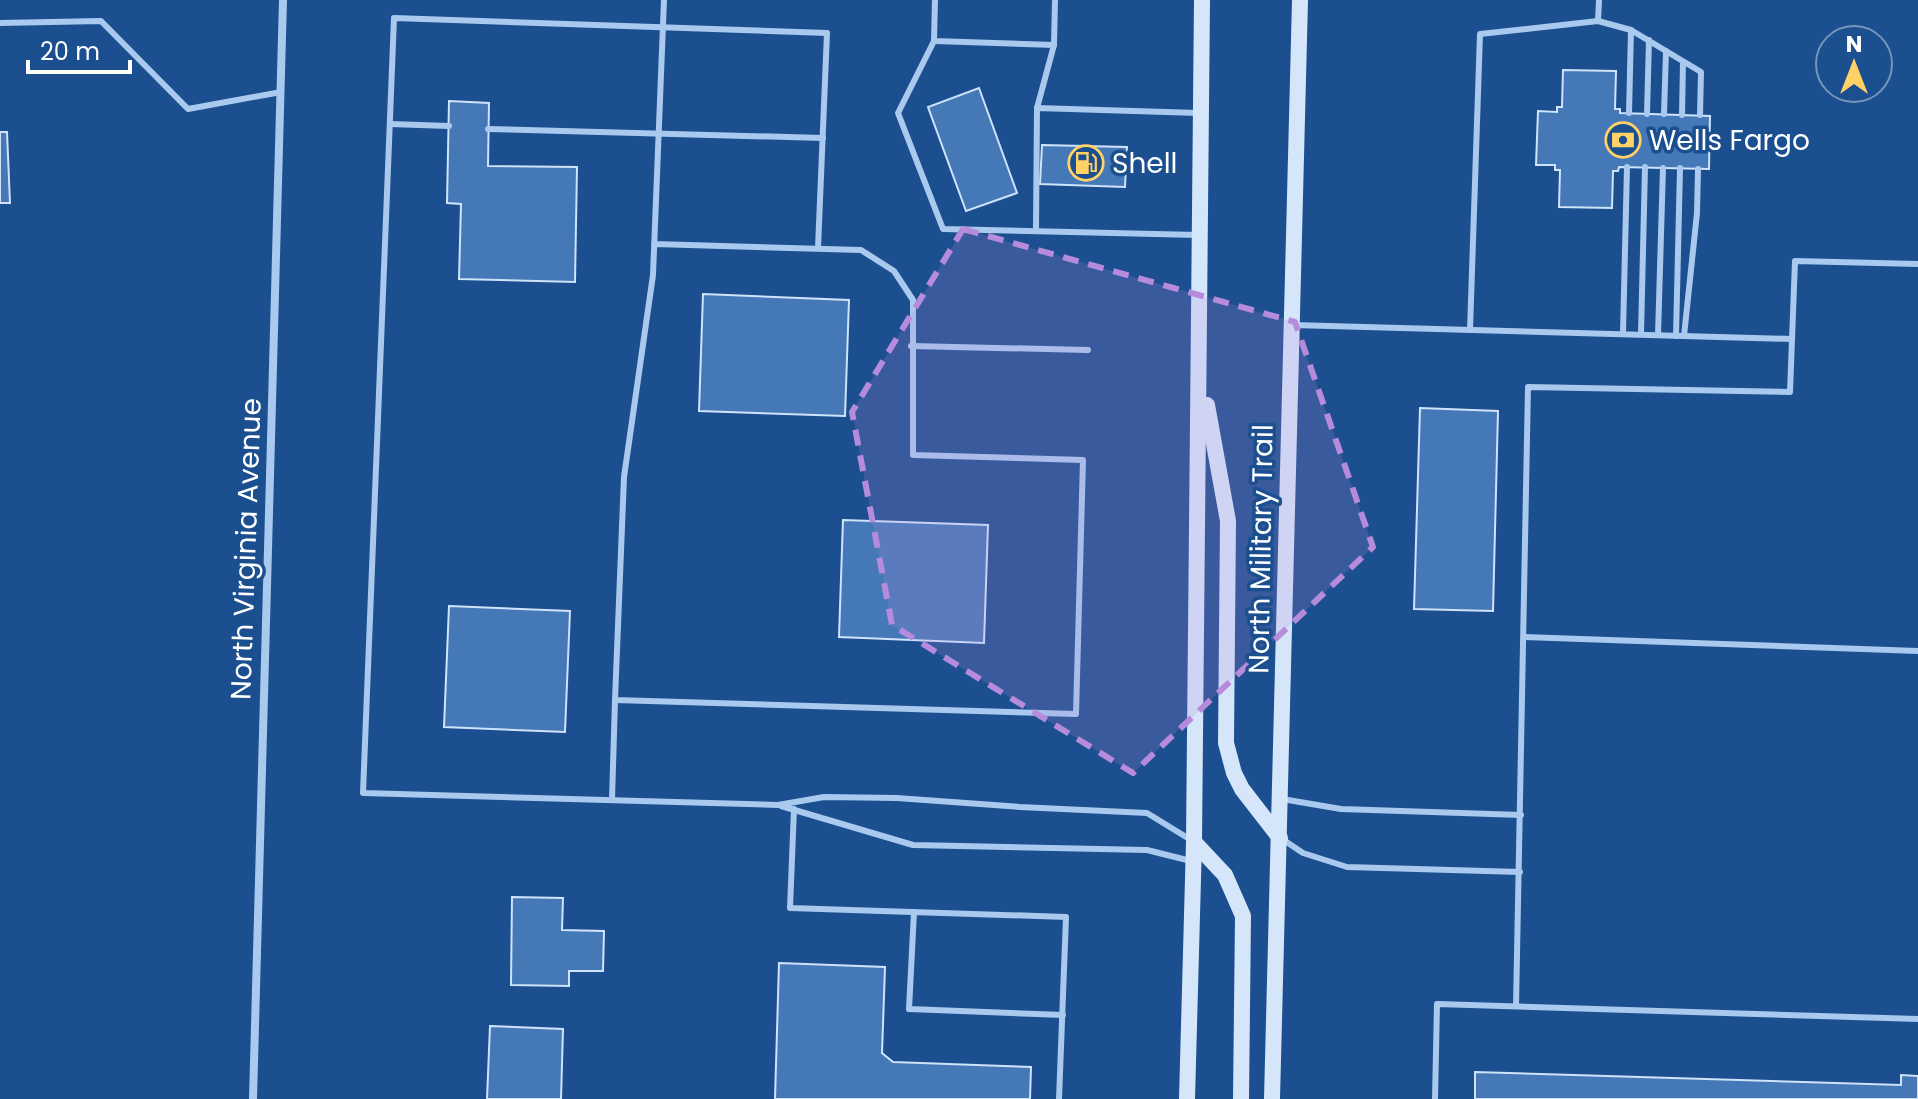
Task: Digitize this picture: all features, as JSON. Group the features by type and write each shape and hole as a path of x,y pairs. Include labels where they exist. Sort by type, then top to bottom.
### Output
{"main road":[{"path":"1187,1099 1194,862 1202,0"},
{"name":"North Military Trail","path":"1272,1099 1300,0"},
{"path":"1200,368 1228,521 1226,743 1242,789 1280,838"},
{"path":"1194,842 1225,875 1243,916 1241,1099"}],"street":[{"name":"North Virginia Avenue","path":"253,1099 283,0"}],"lane":[{"path":"612,800 624,477 653,275 664,0"},
{"path":"935,0 934,41 898,113 943,229 1201,235"},
{"path":"1036,230 1037,108 1054,45 1055,0"},
{"path":"1598,21 1599,0"},
{"path":"818,248 827,33 394,18 363,793 778,805 824,797 897,798 1147,813 1194,842"},
{"path":"0,23 101,21 188,109 281,92"},
{"path":"1470,330 1480,34 1598,21 1631,30 1701,72 1700,115"},
{"path":"1629,113 1631,30"},
{"path":"1647,114 1649,40"},
{"path":"934,41 1054,45"},
{"path":"1664,114 1666,51"},
{"path":"1682,115 1683,62"},
{"path":"1037,108 1202,113"},
{"path":"390,124 449,126"},
{"path":"488,129 823,138"},
{"path":"1623,333 1627,167"},
{"path":"1641,334 1645,167"},
{"path":"1658,335 1663,168"},
{"path":"1680,168 1680,336"},
{"path":"1680,336 1697,213 1698,169"},
{"path":"615,700 1076,714 1083,460 913,455 913,300 894,271 861,250 654,244"},
{"path":"1516,1006 1528,387 1790,392 1795,261 1918,264"},
{"path":"1293,325 1792,339"},
{"path":"911,346 1088,350"},
{"path":"1524,637 1918,651"},
{"path":"1281,798 1341,809 1521,815"},
{"path":"778,805 913,845 1147,850 1194,862"},
{"path":"794,809 790,908 1066,917 1059,1099"},
{"path":"1280,838 1303,853 1347,867 1520,872"},
{"path":"914,912 909,1009 1063,1015"},
{"path":"1435,1099 1437,1004 1918,1019"}],"highlighted area":[{"path":"963,229 1295,322 1373,547 1133,773 892,625 852,412"}],"building":[{"name":"Wells Fargo","path":"1563,70 1616,71 1615,109 1620,109 1620,113 1710,116 1709,169 1619,167 1618,171 1613,171 1612,208 1559,207 1560,170 1555,170 1555,165 1536,165 1538,111 1557,112 1557,107 1562,107"},
{"path":"979,88 1017,193 966,211 928,107"},
{"path":"449,101 489,103 488,166 577,167 575,282 459,279 461,204 447,203"},
{"path":"0,132 7,132 10,203 0,203"},
{"path":"1042,145 1127,147 1125,187 1040,184"},
{"path":"703,294 849,300 845,416 699,411"},
{"path":"1420,408 1498,411 1493,611 1414,609"},
{"path":"843,520 988,525 984,643 839,637"},
{"path":"449,606 570,611 565,732 444,727"},
{"path":"512,897 563,898 562,930 604,931 603,971 569,971 569,986 511,985"},
{"path":"779,963 885,967 882,1053 893,1062 1031,1067 1030,1099 775,1099"},
{"path":"490,1026 563,1029 561,1099 487,1099"},
{"path":"1475,1072 1901,1085 1901,1075 1918,1076 1918,1099 1475,1099"}],"place":[{"name":"Wells Fargo","path":"1623,140"},
{"name":"Shell","path":"1086,163"}]}
